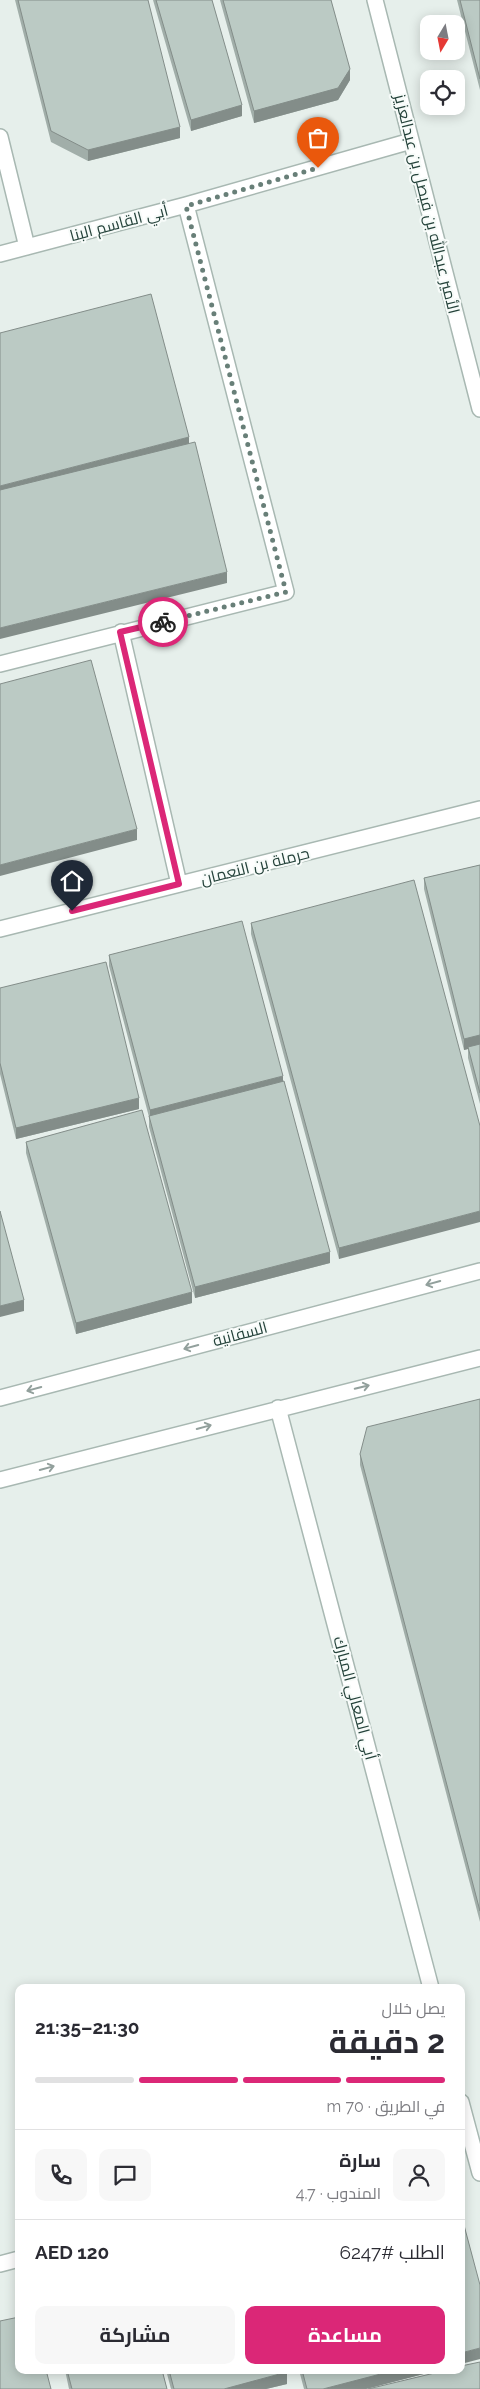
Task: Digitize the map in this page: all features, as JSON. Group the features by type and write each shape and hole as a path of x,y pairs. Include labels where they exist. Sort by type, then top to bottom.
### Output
{"street":[{"name":"الأمير عبدالله بن فيصل بن عبدالعزيز","path":"374,0 480,409"},
{"path":"0,137 26,247"},
{"name":"أبي القاسم البنا","path":"0,254 186,206 411,141"},
{"path":"0,664 120,632 286,592 186,206"},
{"path":"120,632 179,884"},
{"name":"حرملة بن النعمان","path":"0,929 480,809"},
{"name":"السفانية","path":"0,1398 480,1271"},
{"path":"0,1480 480,1358"},
{"name":"أبي المعالي المبارك","path":"278,1408 430,1984"},
{"path":"466,2139 480,2173"},
{"path":"0,2264 15,2260"}],"building":[{"path":"18,0 148,0 180,127 88,150 51,131"},
{"path":"156,0 212,0 242,105 191,120"},
{"path":"223,0 331,0 350,69 338,88 254,111"},
{"path":"460,0 480,0 480,79 465,15"},
{"path":"151,294 189,437 0,486 0,333"},
{"path":"195,442 227,572 0,628 0,490"},
{"path":"91,660 137,829 0,865 0,684"},
{"path":"480,865 480,1035 464,1039 424,878"},
{"path":"414,880 480,1126 480,1211 339,1248 251,923"},
{"path":"242,921 283,1076 150,1110 109,955"},
{"path":"106,962 139,1098 16,1128 0,1063 0,988"},
{"path":"480,1044 480,1093 468,1047"},
{"path":"284,1081 330,1252 195,1287 149,1116"},
{"path":"142,1110 192,1292 76,1323 26,1142"},
{"path":"0,1211 24,1300 0,1306"},
{"path":"480,1399 480,1911 360,1454 367,1427"},
{"path":"465,2229 480,2285 480,2348 465,2352"},
{"path":"15,2318 15,2374 47,2374 51,2389 0,2389 0,2321"},
{"path":"480,2362 480,2389 368,2389 430,2374 465,2374 465,2365"},
{"path":"68,2374 163,2374 167,2389 72,2389"},
{"path":"170,2374 280,2374 224,2389 174,2389"},
{"path":"303,2374 381,2374 323,2389 307,2389"}],"way so far":[{"path":"163,622 286,592 186,206 318,168"}],"route":[{"path":"72,911 179,884 120,632 163,622"}]}
